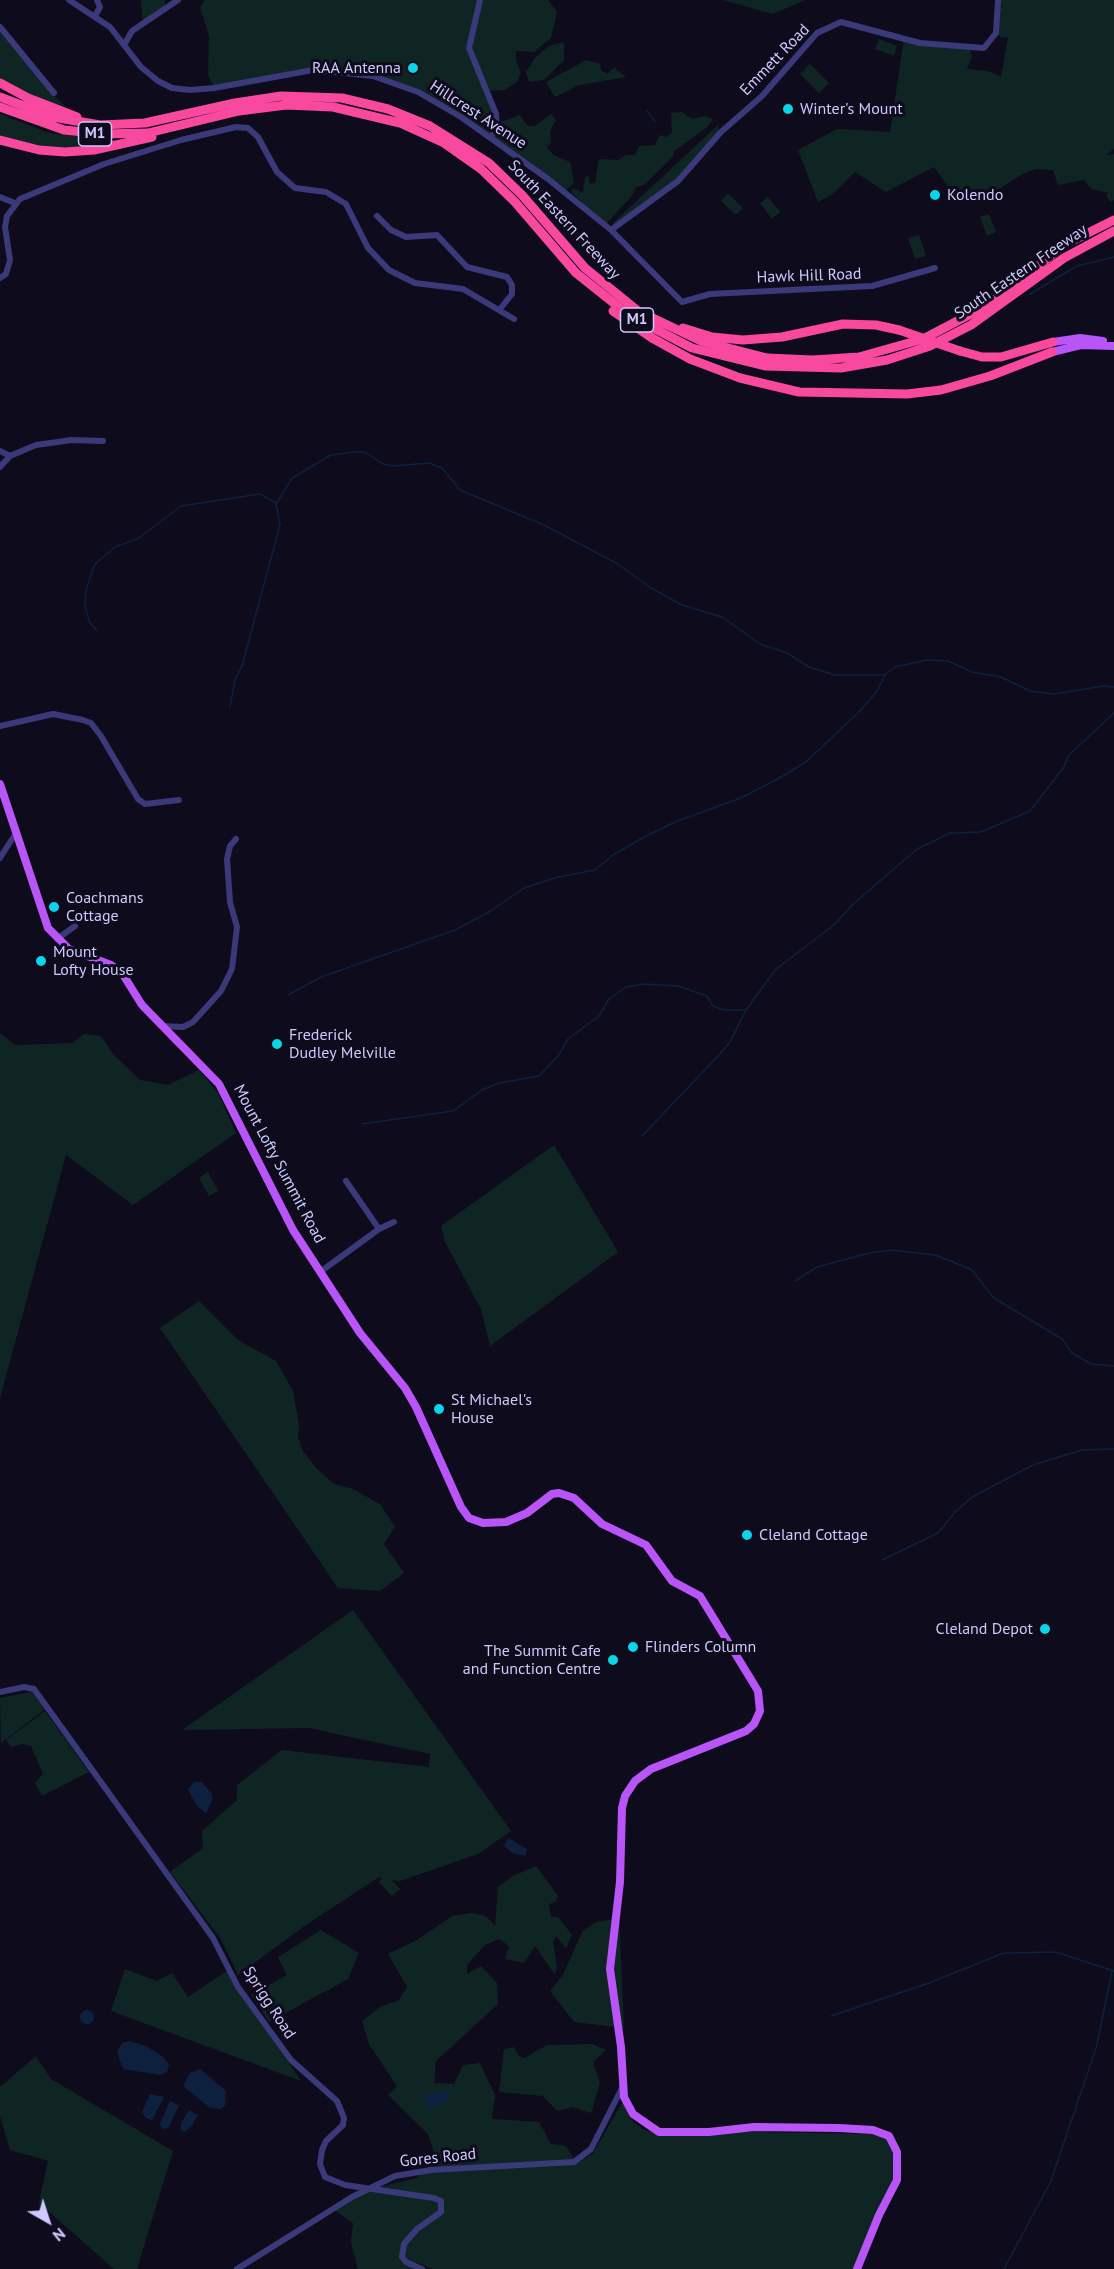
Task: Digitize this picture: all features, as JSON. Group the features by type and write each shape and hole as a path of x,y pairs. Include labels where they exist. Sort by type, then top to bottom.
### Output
{"highway":[{"path":"0,82 28,98 76,117 100,120 168,120"},
{"name":"South Eastern Freeway","path":"0,97 31,110 76,122 122,125 168,120 246,101 291,96 342,98 409,117 452,137 489,163 522,195 585,268 618,298 678,332 744,354 813,360 859,357 903,346 957,323 986,306 1066,244 1114,220"},
{"name":"South Eastern Freeway","path":"0,107 42,124 103,135 148,133 239,111 286,105 333,107 378,116 422,132 453,149 481,169 515,201 576,273 611,303 649,328 711,354 742,362 788,369 864,364 930,346 971,325 1064,258 1114,231"},
{"name":"M1","path":"0,140 39,150 94,150 149,138 194,123"},
{"path":"515,201 573,276 623,319 690,358 766,386 812,393 922,393 990,376 1053,347"},
{"name":"M1","path":"618,298 680,327 712,337 758,340 859,323 899,330 982,357 1007,356 1053,347"}],"main road":[{"path":"1053,347 1114,344"},
{"name":"Mount Lofty Summit Road","path":"0,784 43,917 57,939 69,949 116,968 142,1005 226,1094 289,1222 360,1333 405,1388 461,1507 469,1518 483,1523 506,1522 527,1513 552,1494 559,1493 574,1497 602,1524 646,1545 672,1581 699,1596 758,1691 760,1711 754,1724 746,1731 651,1769 635,1781 625,1796 622,1808 620,1882 610,1956 624,2097 633,2114 659,2132 709,2132 754,2127 839,2128 873,2130 889,2136 897,2152 897,2180 879,2215 857,2269"}],"street":[{"name":"Hillcrest Avenue","path":"69,0 110,27 141,67 158,81 177,89 214,88 313,70 376,77 418,92 491,137 611,230 682,302"},
{"path":"95,16 100,7 97,0"},
{"path":"124,45 132,31 178,0"},
{"path":"480,0 469,48 496,114 497,128 491,137"},
{"name":"Emmett Road","path":"611,230 678,181 721,132 762,96 817,33 841,22 920,43 984,48 996,33 998,0"},
{"path":"0,27 54,93"},
{"path":"2,274 10,260 5,227 15,203 31,193 104,164 220,129 248,128 258,137 284,181 295,188 326,192 346,204 368,248 389,270 415,283 463,289 514,319"},
{"path":"0,196 15,203"},
{"path":"377,216 391,230 406,237 436,235 467,267 507,277 512,285 512,294 500,309"},
{"name":"Hawk Hill Road","path":"682,302 721,294 872,286 935,268"},
{"path":"0,467 10,456 36,446 72,440 103,441"},
{"path":"0,451 10,456"},
{"path":"0,726 53,714 91,723 138,799 145,804 179,800"},
{"path":"0,858 14,837 18,835"},
{"path":"162,1026 183,1027 193,1022 221,991 232,969 237,927 230,902 227,859 230,846 236,839"},
{"path":"57,939 75,926"},
{"path":"346,1181 379,1229"},
{"path":"320,1272 379,1229 394,1222"},
{"name":"Sprigg Road","path":"0,1692 30,1687 37,1694 213,1938 238,1987 291,2060 337,2101 345,2118 342,2125 326,2141 322,2150 320,2164 325,2177 338,2183 441,2201 441,2212 417,2229 404,2244 402,2257 406,2262 422,2269"},
{"name":"Gores Road","path":"237,2269 352,2197 395,2176 431,2169 574,2162 591,2149 624,2085"}],"green space":[{"path":"141,0 165,0 165,11 143,23"},
{"path":"205,0 548,0 557,12 551,38 534,52 516,51 516,60 521,73 517,82 505,90 485,91 497,123 520,115 527,125 535,126 551,114 556,120 550,131 551,143 547,147 553,155 570,162 574,183 564,192 491,137 418,92 373,76 313,70 214,88 208,75 209,36 200,7"},
{"path":"723,0 805,0 773,14"},
{"path":"998,0 1114,0 1114,149 1106,155 1114,154 1114,200 1110,202 1106,195 1108,193 1091,189 1084,180 1058,185 1053,170 1036,169 1024,173 999,189 952,192 934,167 886,192 855,172 833,194 818,202 798,150 837,129 890,132 904,39 969,47 972,56 967,69 988,71 1001,77 1008,37 1002,38 996,33"},
{"path":"0,32 66,107 34,98 0,79"},
{"path":"879,39 897,46 894,56 875,49"},
{"path":"564,42 564,60 544,80 529,82 526,72 535,58 549,46"},
{"path":"586,60 600,64 601,70 607,74 614,68 626,77 579,85 555,97 546,82"},
{"path":"810,64 829,83 819,93 800,74"},
{"path":"682,112 692,119 705,116 713,119 707,127 673,152 674,155 644,185 636,187 631,197 605,225 579,204 581,201 571,192 573,188 583,193 585,177 589,176 590,184 595,183 599,159 618,160 626,155 635,155 639,146 655,145 660,135 666,137 672,133 671,113"},
{"path":"0,114 49,133 120,141 98,147 47,148 0,137"},
{"path":"718,125 719,134 678,181 617,226 613,223"},
{"path":"728,193 743,208 736,215 721,201"},
{"path":"768,197 780,212 772,219 760,203"},
{"path":"989,214 996,232 987,236 980,217"},
{"path":"919,235 926,256 915,259 908,238"},
{"path":"0,1033 15,1045 73,1043 84,1034 101,1036 113,1054 140,1080 168,1085 199,1070 218,1093 236,1133 133,1205 66,1155 0,1398"},
{"path":"554,1145 618,1252 490,1346 481,1309 445,1242 441,1226"},
{"path":"208,1172 218,1191 209,1196 199,1178"},
{"path":"199,1301 238,1340 276,1361 293,1391 299,1425 298,1437 303,1451 316,1468 334,1484 353,1489 380,1504 395,1527 384,1544 404,1573 380,1591 338,1588 160,1328"},
{"path":"353,1610 511,1831 478,1854 400,1881 392,1880 400,1889 392,1896 379,1882 382,1878 379,1877 303,1927 238,1975 221,1939 170,1872 203,1848 202,1831 237,1800 237,1785 282,1750 429,1767 430,1754 309,1728 182,1730"},
{"path":"32,1692 45,1709 1,1743 0,1698"},
{"path":"45,1711 89,1772 42,1796 35,1783 43,1774 31,1746 23,1744 11,1747 6,1740"},
{"path":"536,1866 558,1896 555,1902 549,1904 551,1917 558,1917 572,1935 566,1948 556,1936 553,1942 557,1967 555,1975 535,1946 524,1963 505,1959 509,1946 499,1939 485,1945 467,1965 467,1974 481,1966 497,1983 498,2004 436,2061 434,2083 454,2084 463,2065 480,2063 495,2095 492,2119 539,2122 551,2144 566,2146 577,2164 593,2153 624,2100 627,2112 634,2123 645,2130 669,2136 748,2132 875,2134 886,2138 894,2154 893,2179 855,2269 433,2269 416,2262 412,2269 358,2269 351,2242 353,2223 333,2209 372,2189 417,2178 436,2159 428,2134 388,2095 397,2086 369,2044 362,2021 380,2007 399,2000 407,1987 388,1954 417,1940 452,1916 471,1913 486,1916 495,1926 498,1887 513,1876"},
{"path":"619,1913 624,2028 574,2022 550,1991 563,1975 583,1930 597,1922 615,1919"},
{"path":"321,1930 359,1953 348,1979 269,2022 251,1995 287,1975 278,1957"},
{"path":"125,1969 157,1981 172,1973 188,1997 227,1971 301,2081 111,2011"},
{"path":"592,2044 606,2050 593,2062 600,2083 591,2113 573,2107 557,2111 543,2096 499,2092 504,2049 514,2047 519,2056 524,2058 547,2045"},
{"path":"36,2056 51,2079 173,2151 137,2269 114,2269 39,2203 48,2161 10,2150 0,2116 0,2087"}],"water":[{"path":"194,1782 202,1782 213,1798 206,1813 197,1806 188,1789"},
{"path":"508,1838 527,1849 525,1856 513,1853 504,1846"},
{"path":"87,2010 92,2012 94,2017 92,2022 87,2024 82,2022 80,2017 82,2012"},
{"path":"129,2041 146,2046 162,2056 169,2065 167,2072 161,2075 123,2069 117,2052 122,2043"},
{"path":"200,2069 226,2091 225,2106 220,2109 210,2108 183,2086 190,2073"},
{"path":"451,2092 449,2099 428,2110 423,2095"},
{"path":"150,2094 164,2097 152,2120 146,2118 142,2112"},
{"path":"170,2101 179,2106 168,2128 164,2129 159,2126"},
{"path":"189,2110 198,2115 191,2127 184,2132 181,2130 181,2123"}],"waterway":[{"path":"647,111 655,121"},
{"path":"1030,294 1077,266 1114,257"},
{"path":"230,707 235,680 242,666 280,525 276,504 292,478 331,455 354,452 365,452 383,464 393,466 429,463 442,468 460,490 544,525 616,563 651,588 682,605 722,617 760,644 787,653 809,667 835,675 885,675"},
{"path":"97,631 90,623 85,607 86,590 95,564 115,547 139,538 181,506 260,494 276,503"},
{"path":"288,995 321,977 455,930 489,912 524,888 558,877 595,870 613,855 646,836 675,822 741,798 783,776 807,761 861,710 877,691 885,675 895,667 926,660 948,661 972,672 1001,677 1030,691 1054,694 1104,686 1114,687"},
{"path":"642,1136 730,1042 746,1010 775,970 835,924 852,905 917,849 950,833 981,832 1030,811 1064,767 1069,755 1114,713"},
{"path":"362,1124 453,1111 482,1090 499,1083 539,1076 558,1056 568,1039 599,1016 609,999 626,987 644,984 678,986 707,996 713,1006 723,1010 745,1010"},
{"path":"795,1281 817,1267 869,1253 892,1250 935,1255 971,1269 994,1298 1062,1339 1072,1353 1091,1364 1114,1366"},
{"path":"882,1560 938,1533 955,1512 972,1497 1033,1465 1082,1450 1114,1449"},
{"path":"831,2016 929,1983 1004,1953 1056,1952 1114,1971"},
{"path":"1004,2269 1051,2181 1096,2048 1112,1972"}],"place":[{"name":"RAA Antenna","path":"413,68"},
{"name":"Winter's Mount","path":"788,109"},
{"name":"Kolendo","path":"935,195"},
{"name":"Coachmans Cottage","path":"54,907"},
{"name":"Mount Lofty House","path":"41,961"},
{"name":"Frederick Dudley Melville","path":"277,1044"},
{"name":"St Michael's House","path":"439,1409"},
{"name":"Cleland Cottage","path":"747,1535"},
{"name":"Cleland Depot","path":"1045,1629"},
{"name":"Flinders Column","path":"633,1647"},
{"name":"The Summit Cafe and Function Centre","path":"613,1660"}]}
